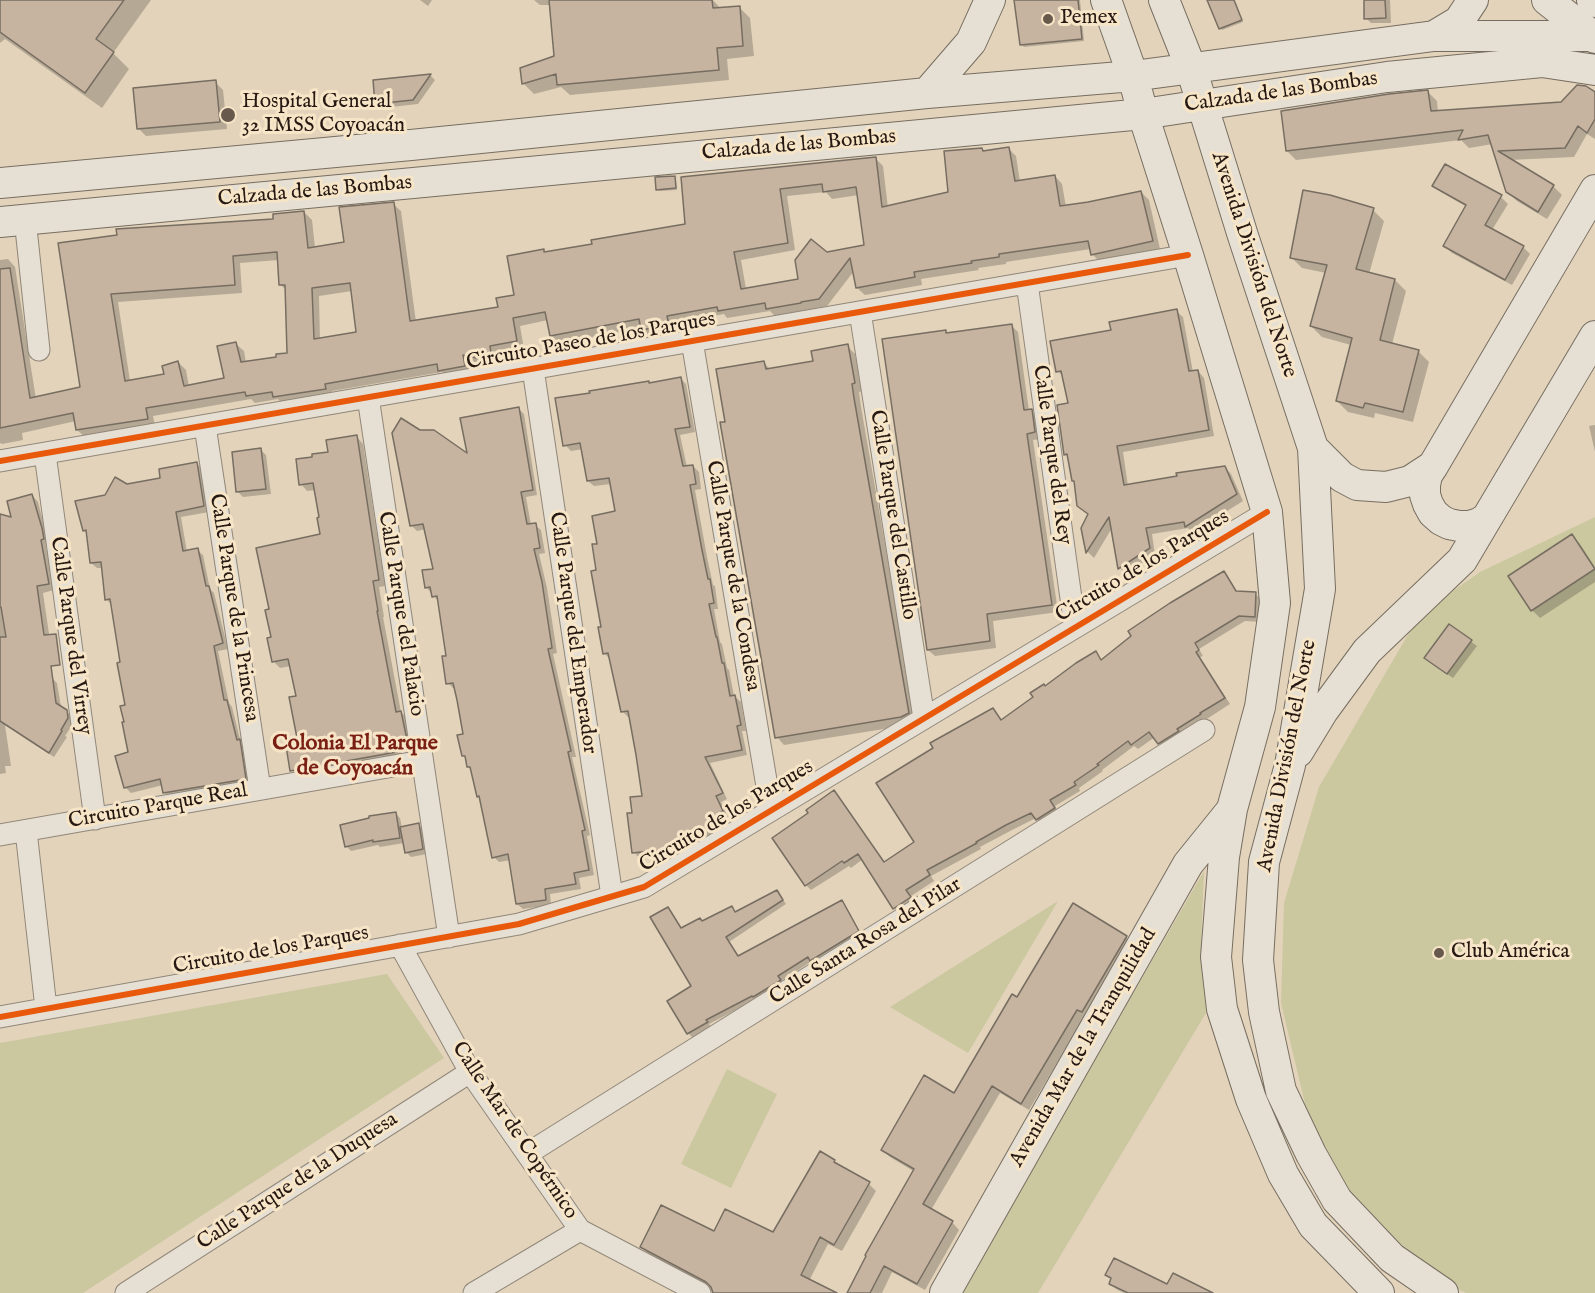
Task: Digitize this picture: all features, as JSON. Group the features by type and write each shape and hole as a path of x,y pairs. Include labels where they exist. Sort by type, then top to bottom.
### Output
{"main road":[{"path":"927,93 971,42 990,0"},
{"name":"Avenida División del Norte","path":"1106,0 1133,76 1267,512 1275,603 1260,706 1232,809 1224,857 1216,957 1221,1009 1251,1099 1283,1174 1313,1225 1379,1293"},
{"name":"Avenida División del Norte","path":"1164,0 1191,68 1243,236 1313,448 1320,589 1290,765 1264,862 1258,960 1264,1012 1281,1091 1311,1154 1337,1200 1392,1258 1443,1293"},
{"path":"1434,36 1459,21 1473,0"},
{"path":"1547,0 1593,36"},
{"name":"Calzada de las Bombas","path":"0,183 411,145 927,93 1133,76 1434,36 1593,36"},
{"name":"Calzada de las Bombas","path":"12,220 1143,114 1387,77 1542,62 1595,70"},
{"path":"1487,518 1469,526 1449,524 1441,520 1433,513 1425,495 1427,475 1595,190"},
{"path":"1290,765 1323,711 1367,651 1462,560 1595,336"},
{"path":"1313,448 1342,477 1357,485 1386,487 1410,481 1432,466"},
{"name":"Avenida Mar de la Tranquilidad","path":"945,1293 1188,864 1232,809"}],"street":[{"path":"12,220 39,350"},
{"name":"Circuito Paseo de los Parques","path":"0,461 1188,255"},
{"name":"Calle Parque del Rey","path":"1026,283 1076,627"},
{"name":"Calle Parque del Castillo","path":"860,312 924,718"},
{"name":"Calle Parque de la Condesa","path":"692,341 771,810"},
{"name":"Calle Parque del Emperador","path":"533,369 612,896"},
{"name":"Calle Parque del Palacio","path":"368,398 449,937"},
{"name":"Calle Parque de la Princesa","path":"205,426 260,789"},
{"name":"Calle Parque del Virrey","path":"45,454 95,819"},
{"name":"Circuito de los Parques","path":"0,1017 519,924 644,887 1267,512"},
{"name":"Calle Santa Rosa del Pilar","path":"527,1154 1204,730"},
{"name":"Circuito Parque Real","path":"0,835 422,761"},
{"path":"26,831 46,1008"},
{"name":"Calle Mar de Copérnico","path":"400,945 470,1072 580,1230 692,1291"},
{"name":"Calle Parque de la Duquesa","path":"126,1293 470,1072"},
{"path":"474,1293 580,1230"}],"shaded area":[{"name":"Club América","path":"1595,517 1595,1293 1466,1293 1456,1288 1377,1225 1316,1150 1281,1003 1284,903 1319,787 1420,614 1480,572"},
{"path":"1204,871 1201,946 1212,1003 1038,1293 960,1293"},
{"path":"1058,901 968,1053 890,1007"},
{"path":"387,974 444,1058 83,1293 0,1293 0,1043"},
{"path":"727,1069 777,1094 731,1188 681,1164"}],"building":[{"path":"0,0 124,0 96,39 114,52 85,93 0,32"},
{"path":"549,0 712,0 713,8 740,6 743,46 717,48 719,70 557,85 556,74 522,84 520,68 554,56"},
{"name":"Pemex","path":"1014,0 1078,0 1082,39 1020,45"},
{"path":"1207,0 1234,0 1242,20 1219,29"},
{"path":"1364,0 1385,0 1386,18 1364,19"},
{"path":"431,74 413,100 375,104 373,80"},
{"path":"216,80 220,122 137,129 133,88"},
{"path":"1577,85 1586,86 1595,92 1595,119 1587,133 1578,126 1565,148 1498,151 1554,185 1538,212 1506,192 1488,135 1458,140 1463,130 1286,151 1281,111 1428,90 1431,111 1561,102"},
{"path":"1009,147 1015,181 1055,175 1060,206 1141,191 1153,241 1091,255 1088,241 999,254 999,257 971,261 972,263 914,272 915,277 856,288 850,258 819,299 801,303 766,309 765,303 718,311 717,307 667,316 669,325 641,330 639,319 550,336 545,312 513,318 517,341 490,346 491,353 481,359 463,355 465,366 438,371 437,364 325,384 326,389 273,397 272,392 246,396 245,392 146,408 148,419 76,430 73,413 0,428 0,269 10,268 30,398 80,387 58,243 117,235 116,229 273,219 273,214 304,211 308,248 344,242 339,207 394,202 410,321 498,307 496,298 514,295 507,256 592,244 591,240 685,224 681,177 876,157 882,207 948,192 944,151 982,148 983,151","holes":["822,184 823,192 856,187 864,245 827,252 811,239 795,260 798,279 741,289 734,252 788,243 780,189","277,252 279,285 285,285 287,353 276,354 276,357 241,362 236,342 217,346 224,378 184,386 178,361 162,366 164,374 125,381 111,294 235,285 233,256","350,283 356,332 314,339 312,288"]},
{"path":"1445,164 1502,195 1485,225 1524,246 1505,280 1443,246 1466,205 1432,186"},
{"path":"675,176 676,188 656,190 655,177"},
{"path":"1303,190 1374,208 1356,269 1395,279 1380,340 1419,350 1403,412 1365,403 1363,408 1336,401 1352,338 1310,326 1327,265 1290,258"},
{"path":"1177,309 1189,371 1198,370 1209,430 1117,446 1124,485 1177,476 1176,473 1225,466 1237,494 1185,527 1184,522 1146,528 1150,548 1118,569 1109,517 1086,553 1081,528 1088,514 1077,506 1074,481 1072,481 1067,454 1064,455 1057,405 1068,403 1061,371 1056,372 1050,341 1111,330 1109,322"},
{"path":"1012,324 1024,410 1032,409 1035,432 1027,434 1052,605 987,614 990,641 927,650 882,339"},
{"path":"848,344 855,383 852,384 854,398 909,713 901,717 775,738 720,422 725,422 716,369 764,361 766,369 813,361 811,351"},
{"path":"681,377 690,427 675,429 683,466 693,465 696,484 690,485 714,603 709,604 730,696 735,695 741,725 737,726 742,750 705,757 723,793 716,796 725,820 668,846 669,849 632,853 627,813 632,813 630,797 642,796 628,711 621,712 608,653 603,654 598,627 601,627 591,571 596,570 592,544 597,544 592,516 615,511 609,478 587,481 580,443 563,446 555,398"},
{"path":"519,407 533,490 521,492 527,524 536,523 540,548 534,549 542,582 552,648 548,649 571,751 568,752 585,830 582,831 589,870 574,873 576,884 545,889 546,900 516,904 508,854 492,858 479,796 477,797 470,767 467,767 465,756 462,756 457,735 463,734 457,700 453,683 446,684 442,656 446,656 437,596 432,597 430,587 425,588 422,570 433,569 423,524 410,526 392,433 401,418 420,430 434,430 467,453 460,418"},
{"path":"357,435 379,580 373,581 377,611 396,712 401,711 407,740 395,743 397,752 290,771 285,740 297,738 289,697 296,696 288,659 272,662 267,638 271,637 265,610 269,609 256,548 320,534 313,483 299,485 296,459 328,452 326,440"},
{"path":"261,448 266,489 236,492 232,452"},
{"path":"197,462 204,506 176,512 183,551 198,548 206,586 209,586 223,643 214,646 224,700 227,700 237,740 240,739 246,779 163,793 160,779 124,788 115,756 128,752 120,706 125,705 117,663 120,662 110,599 105,600 101,562 90,563 86,530 83,531 75,501 105,495 115,477 127,484 160,478 159,469"},
{"path":"32,494 42,528 44,539 41,540 49,584 37,586 44,635 56,634 60,665 51,666 56,703 67,710 68,718 49,753 0,721 0,637 6,637 0,607 0,514 11,517 7,501"},
{"path":"1572,534 1595,569 1531,611 1508,576"},
{"path":"1224,571 1236,591 1256,592 1255,617 1239,616 1195,643 1199,650 1196,652 1225,698 1158,744 1149,732 1131,745 1128,741 1074,782 1076,785 1050,800 1055,808 1036,820 1031,813 1006,825 927,870 930,875 906,890 911,897 893,909 858,854 844,863 842,861 805,886 772,838 808,813 806,810 834,790 884,862 914,842 876,783 933,748 930,743 993,708 1001,720 1033,697 1030,693 1044,684 1045,686 1096,651 1101,660 1131,636 1128,631"},
{"path":"1449,624 1472,640 1447,674 1424,658"},
{"path":"396,812 400,838 373,842 373,840 345,847 340,825 369,818 369,816"},
{"path":"419,823 423,849 405,853 400,827"},
{"path":"777,890 783,900 726,937 738,956 842,900 859,931 810,961 808,957 778,976 781,980 753,997 706,1020 708,1022 687,1034 667,1001 691,986 650,917 668,907 681,928 700,918 702,921 732,906 735,912"},
{"path":"1073,903 1127,936 1082,1012 1077,1010 1021,1104 992,1086 923,1204 953,1221 917,1284 884,1266 870,1293 847,1293 865,1255 914,1169 881,1150 924,1075 954,1093 1012,994 1017,997"},
{"path":"820,1151 835,1160 834,1162 870,1182 834,1245 820,1237 801,1275 837,1293 713,1293 706,1282 640,1247 661,1205 714,1231 725,1209 773,1232"},
{"path":"1114,1258 1167,1284 1173,1273 1213,1293 1128,1293 1109,1284 1111,1278 1105,1275"}],"cycle path":[{"path":"0,461 1188,255"},
{"path":"0,1017 519,924 644,887 1267,512"}],"place":[{"name":"Pemex","path":"1048,19"},
{"name":"Hospital General 32 IMSS Coyoacán","path":"228,115"},
{"name":"Club América","path":"1439,953"}],"district":[{"name":"Colonia El Parque de Coyoacán","path":"355,756"}]}
